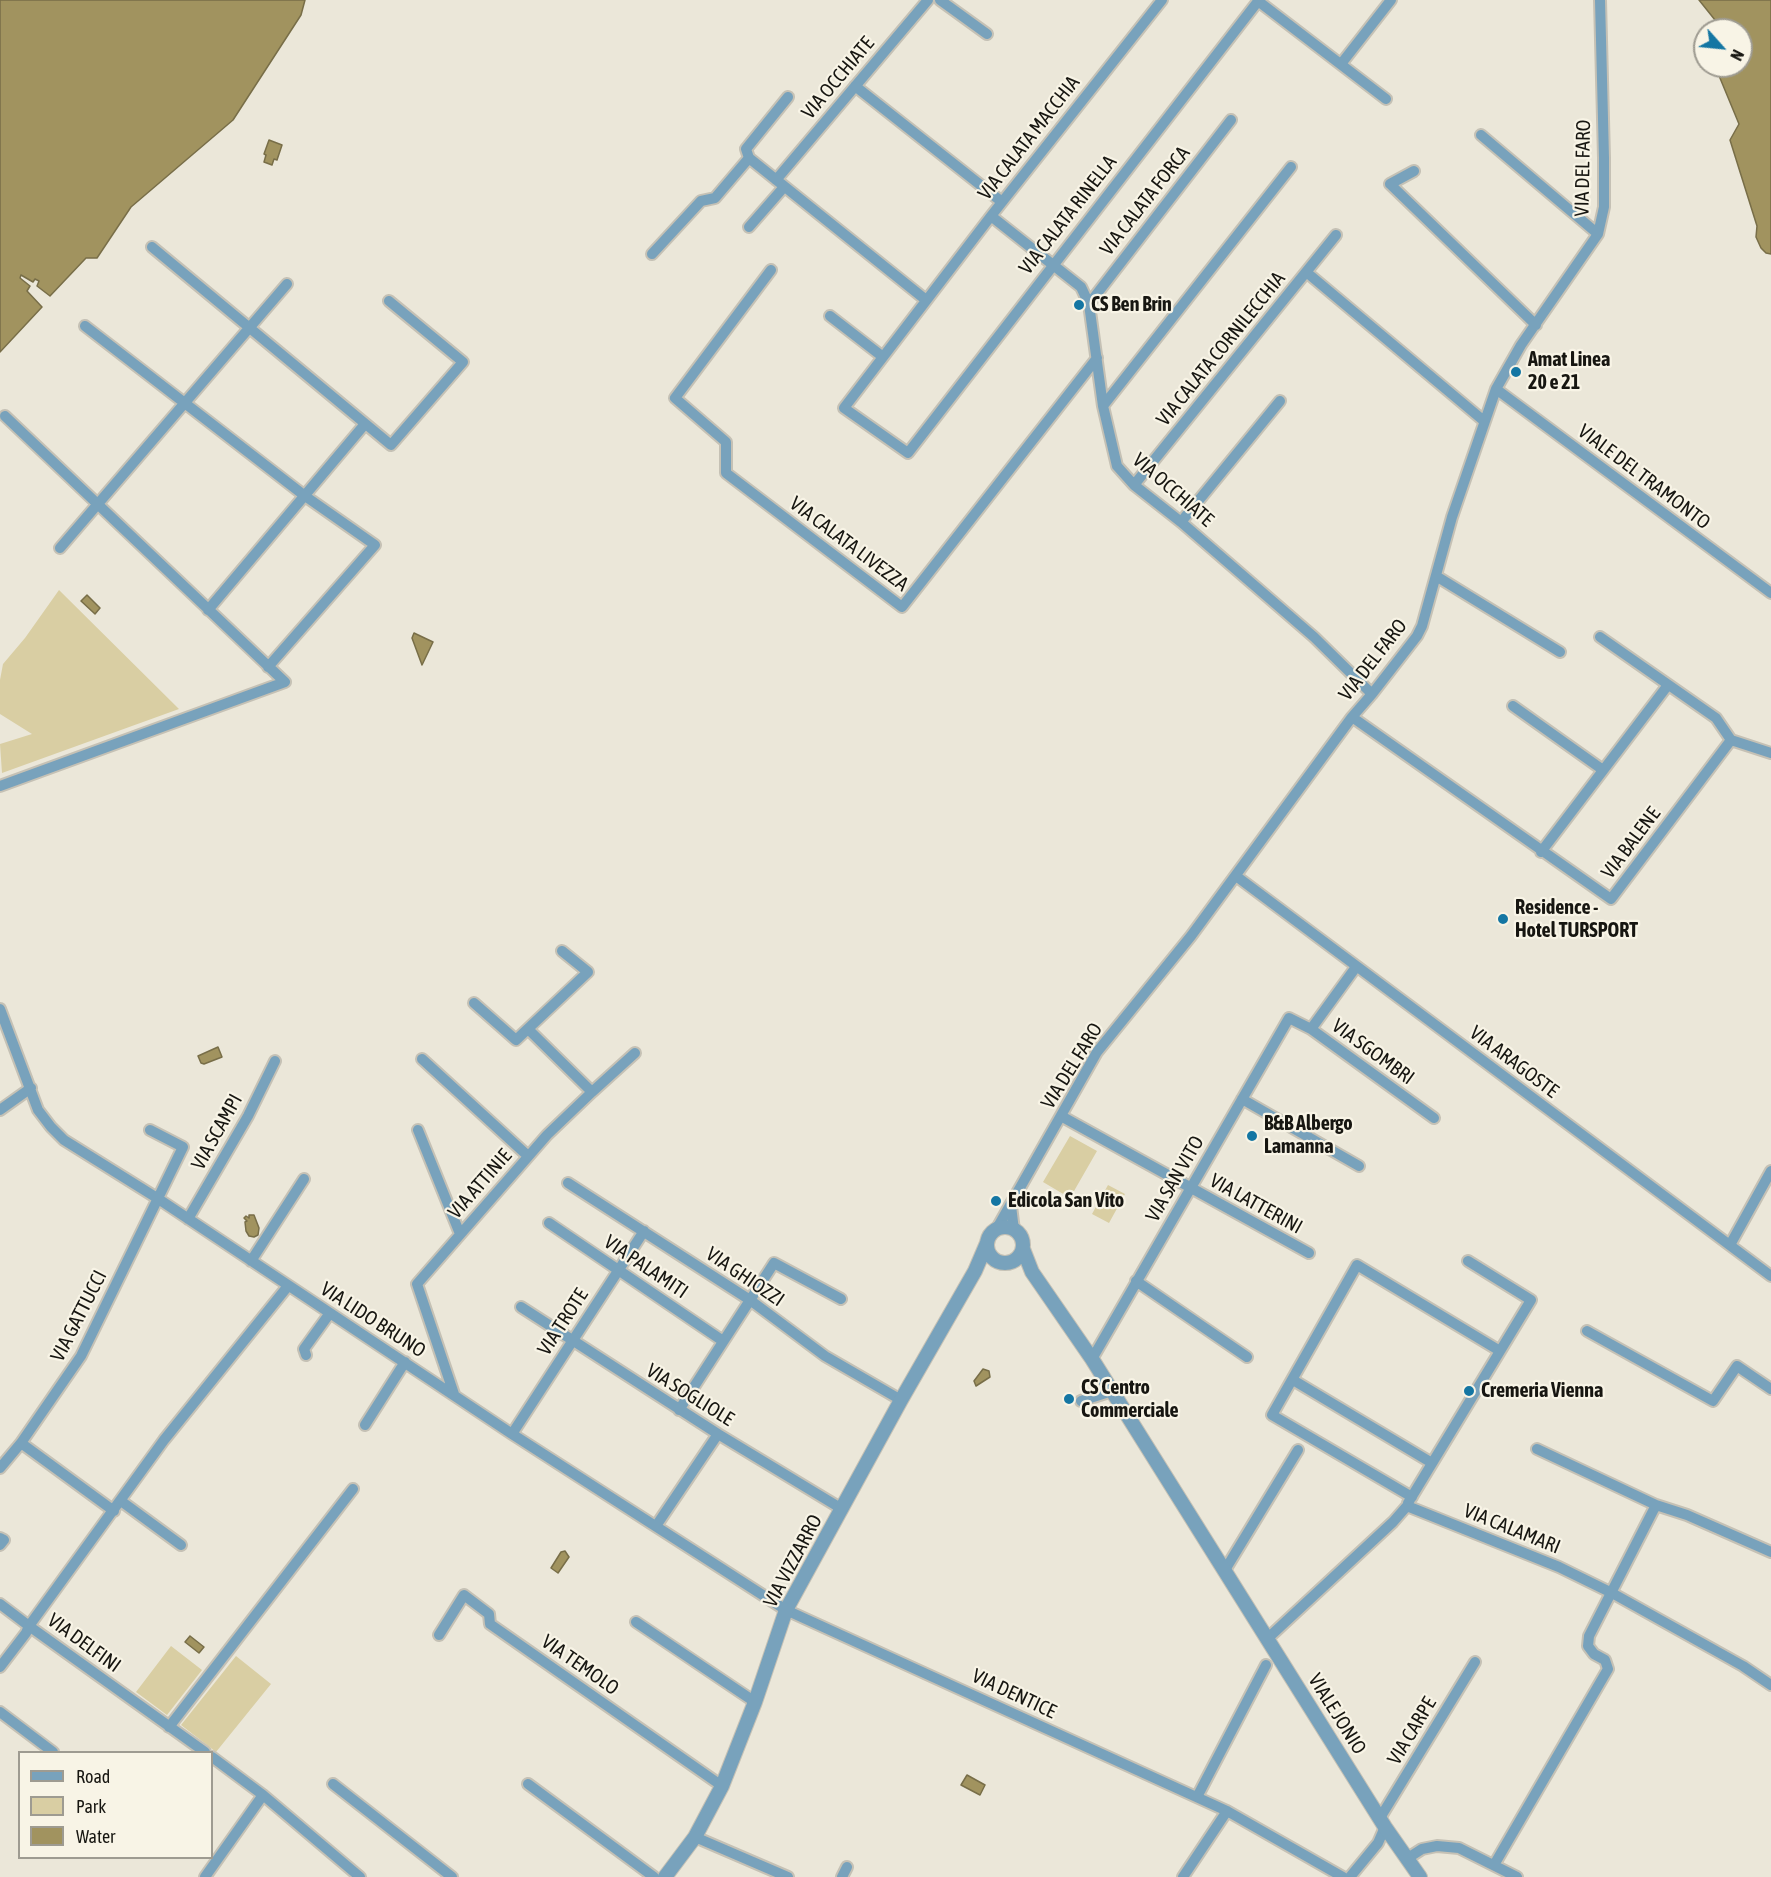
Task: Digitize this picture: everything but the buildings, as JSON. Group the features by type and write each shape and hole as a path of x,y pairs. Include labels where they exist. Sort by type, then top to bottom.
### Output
{"street":[{"name":"VIA OCCHIATE","path":"780,184 855,86 928,0"},
{"path":"940,0 987,34"},
{"name":"VIA CALATA MACCHIA","path":"908,453 844,408 991,216 1162,0"},
{"path":"1341,64 1390,0"},
{"name":"VIA DEL FARO","path":"996,1230 1097,1052 1191,936 1352,717 1417,636 1422,626 1452,517 1496,389 1521,345 1598,234 1604,207 1600,0"},
{"path":"1258,1 1386,99"},
{"name":"VIA CALATA RINELLA","path":"908,453 1258,1"},
{"path":"855,86 1002,202"},
{"path":"788,97 746,149 748,158 926,300"},
{"name":"VIA CALATA FORCA","path":"1089,304 1231,120"},
{"path":"1481,135 1598,234"},
{"path":"652,254 701,201 714,198 748,158"},
{"path":"1103,406 1291,167"},
{"path":"1414,171 1390,184 1536,325"},
{"path":"749,227 780,184"},
{"name":"VIA OCCHIATE","path":"991,216 1081,287 1089,304 1103,406 1116,466 1134,485 1181,522 1314,637 1372,694"},
{"name":"VIA CALATA CORNILECCHIA","path":"1134,485 1336,235"},
{"path":"152,247 391,445 463,362 389,301"},
{"name":"VIA CALATA LIVEZZA","path":"771,270 675,398 726,442 726,473 902,608 1097,358"},
{"path":"1311,276 1484,421"},
{"path":"60,548 287,284"},
{"path":"830,316 882,357"},
{"path":"85,326 305,496 375,545 268,667"},
{"name":"VIALE DEL TRAMONTO","path":"1496,389 1771,593"},
{"path":"1181,522 1280,401"},
{"path":"0,786 285,682 5,416"},
{"path":"208,610 365,424"},
{"path":"1436,576 1560,652"},
{"path":"1600,637 1716,718 1731,740 1771,753"},
{"path":"1541,852 1668,685"},
{"path":"1513,706 1603,770"},
{"name":"VIA BALENE","path":"1352,717 1611,899 1731,740"},
{"name":"VIA ARAGOSTE","path":"1236,876 1771,1276"},
{"path":"474,1003 516,1041 588,972 562,951"},
{"path":"1311,1029 1356,967"},
{"name":"VIA LIDO BRUNO","path":"0,1009 38,1110 64,1140 157,1198 512,1434 786,1610"},
{"name":"VIA SGOMBRI","path":"1289,1018 1311,1029 1434,1118"},
{"name":"VIA SAN VITO","path":"1092,1359 1289,1018"},
{"path":"528,1029 592,1092"},
{"name":"VIA ATTINIE","path":"454,1394 417,1284 528,1156 635,1053"},
{"path":"422,1059 528,1156"},
{"name":"VIA SCAMPI","path":"188,1219 248,1116 275,1061"},
{"path":"0,1110 31,1088"},
{"path":"1242,1099 1359,1166"},
{"name":"VIA LATTERINI","path":"1061,1116 1309,1253"},
{"name":"VIA GATTUCCI","path":"0,1468 21,1443 81,1356 183,1147 150,1130"},
{"path":"418,1130 459,1234"},
{"path":"1730,1245 1771,1171"},
{"path":"251,1261 304,1179"},
{"name":"VIA GHIOZZI","path":"568,1183 750,1300 825,1356 901,1400"},
{"path":"1011,1206 1014,1230"},
{"name":"VIA PALAMITI","path":"549,1223 723,1341"},
{"path":"987,1244 994,1259 1004,1263 1012,1262 1019,1256 1023,1249 1022,1239 1014,1230 1008,1228 996,1230"},
{"name":"VIA VIZZARRO","path":"665,1877 695,1836 722,1786 755,1702 786,1610 901,1400 975,1271 989,1238 996,1230"},
{"name":"VIA TROTE","path":"512,1434 644,1231"},
{"name":"VIALE JONIO","path":"1023,1249 1032,1272 1092,1359 1382,1823 1420,1877"},
{"name":"VIA VIZZARRO","path":"975,1271 994,1259"},
{"path":"1267,1639 1393,1522 1409,1502 1531,1300 1468,1261"},
{"name":"VIALE JONIO","path":"1012,1262 1032,1272"},
{"path":"679,1410 774,1263 841,1299"},
{"path":"1432,1463 1293,1380 1357,1265 1500,1351"},
{"path":"1136,1281 1247,1357"},
{"name":"VIA DELFINI","path":"204,1751 29,1626 164,1440 288,1286"},
{"name":"VIA SOGLIOLE","path":"521,1307 679,1410 842,1509"},
{"path":"306,1355 303,1349 330,1313"},
{"path":"1587,1331 1713,1401 1737,1366 1771,1389"},
{"path":"365,1425 405,1362"},
{"name":"VIA CALAMARI","path":"1293,1380 1272,1415 1409,1502 1559,1567 1612,1593 1743,1666 1771,1685"},
{"path":"1081,1401 1112,1391"},
{"path":"656,1526 718,1434"},
{"path":"21,1443 114,1511"},
{"path":"1537,1449 1656,1505 1687,1515 1771,1552"},
{"path":"1225,1570 1298,1450"},
{"path":"169,1727 352,1489"},
{"path":"121,1501 181,1545"},
{"path":"1494,1865 1608,1669 1605,1660 1594,1654 1588,1646 1589,1636 1656,1505"},
{"path":"0,1538 4,1540 0,1545"},
{"name":"VIA TEMOLO","path":"439,1635 464,1595 489,1614 490,1624 722,1786"},
{"path":"0,1604 29,1626 0,1667"},
{"name":"VIA DENTICE","path":"786,1610 1227,1811 1343,1877"},
{"path":"636,1622 755,1702"},
{"name":"VIA CARPE","path":"1382,1823 1474,1662"},
{"path":"1197,1797 1266,1665"},
{"path":"0,1712 52,1751"},
{"path":"213,1758 263,1795 360,1877"},
{"path":"333,1784 452,1877"},
{"path":"528,1784 654,1877"},
{"path":"205,1877 263,1795"},
{"path":"1183,1877 1227,1811"},
{"path":"1350,1877 1378,1843 1382,1823"},
{"path":"695,1836 788,1877"},
{"path":"1378,1843 1397,1843"},
{"path":"1408,1858 1422,1849 1437,1846 1459,1848 1517,1877"}],"green space":[{"path":"59,590 179,709 2,773 0,744 32,734 0,714 0,680 3,664 25,638"},
{"path":"1070,1136 1097,1151 1070,1198 1043,1182"},
{"path":"1108,1185 1125,1194 1109,1223 1092,1214"},
{"path":"171,1646 202,1670 167,1715 136,1692"},
{"path":"236,1656 271,1684 216,1752 181,1725"}],"water":[{"path":"0,0 305,0 301,15 233,120 131,207 97,258 86,258 50,296 37,286 39,281 35,279 33,282 21,275 20,278 30,286 27,291 42,307 0,352"},
{"path":"1699,0 1771,0 1771,254 1761,248 1756,237 1757,226 1730,140 1739,124 1720,78 1753,78 1753,18 1713,18"},
{"path":"269,140 282,145 277,160 274,159 272,165 264,162"},
{"path":"87,595 100,608 95,614 81,601"},
{"path":"414,633 433,642 422,665 412,638"},
{"path":"218,1047 222,1057 201,1063 198,1056"},
{"path":"249,1215 254,1215 259,1228 258,1235 254,1237 249,1236 246,1231 245,1222 247,1221 244,1218 246,1216 249,1218"},
{"path":"983,1369 989,1371 990,1377 976,1386 974,1381"},
{"path":"565,1551 569,1557 558,1573 551,1568 561,1552"},
{"path":"190,1636 204,1647 199,1653 185,1642"},
{"path":"967,1775 985,1785 980,1795 961,1785"}],"place":[{"name":"CS Ben Brin","path":"1079,305"},
{"name":"Amat Linea 20 e 21","path":"1516,372"},
{"name":"Residence - Hotel TURSPORT","path":"1503,919"},
{"name":"B&B Albergo Lamanna","path":"1252,1136"},
{"name":"Edicola San Vito","path":"996,1201"},
{"name":"Cremeria Vienna","path":"1469,1391"},
{"name":"CS Centro Commerciale","path":"1069,1399"}]}
